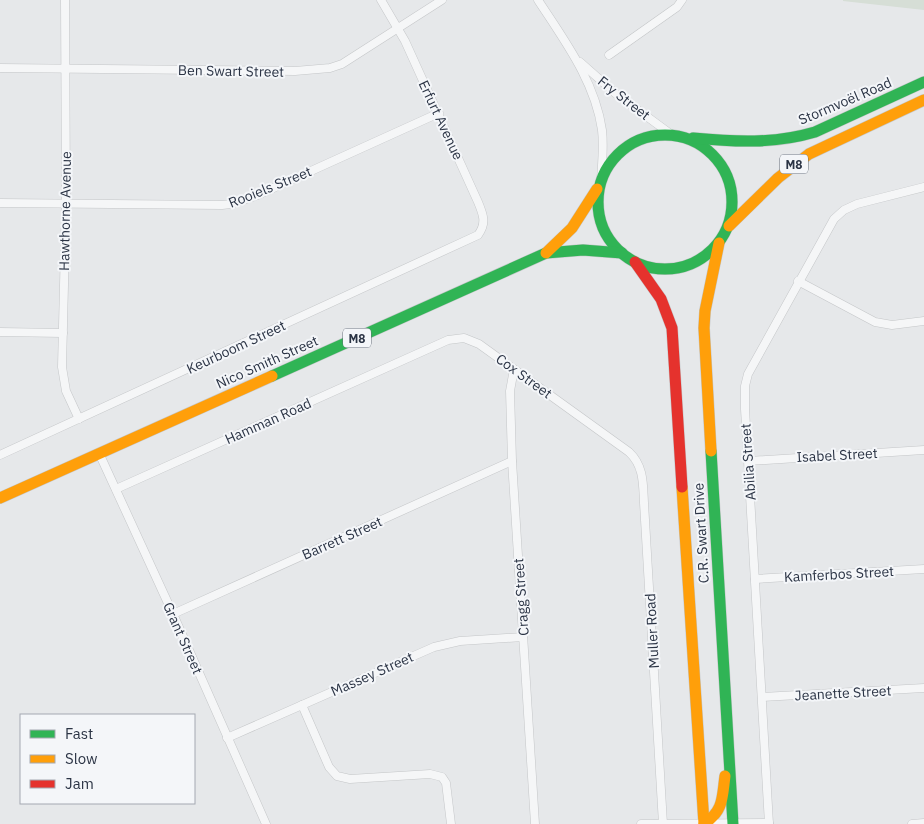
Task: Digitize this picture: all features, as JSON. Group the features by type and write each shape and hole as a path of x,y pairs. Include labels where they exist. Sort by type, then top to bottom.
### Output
{"main road":[{"name":"Stormvoël Road","path":"686,138 712,152 727,174 733,198 728,227 719,243 704,257 682,267 655,268 634,262 622,253 609,239 601,221 598,205 601,182 611,162 628,146 649,136 672,135 686,138 732,141 798,138 924,82"},
{"name":"Stormvoël Road","path":"728,227 778,178 809,154 924,100"},
{"name":"Nico Smith Street","path":"0,498 546,253 578,221 601,182"},
{"name":"C.R. Swart Drive","path":"719,243 705,311 704,328 733,824"},
{"name":"Nico Smith Street","path":"546,253 583,250 622,253"},
{"name":"C.R. Swart Drive","path":"634,262 661,298 672,328 704,824"},
{"path":"704,824 719,811 725,774 729,763"}],"street":[{"name":"Hawthorne Avenue","path":"66,0 66,204 62,367 63,380 79,419"},
{"name":"Erfurt Avenue","path":"381,0 398,28 439,113 484,216 482,230 478,235 471,238"},
{"name":"Ben Swart Street","path":"0,68 295,72 322,69 342,64 442,0"},
{"name":"Fry Street","path":"538,0 577,59 593,96 600,118 602,139 601,182"},
{"path":"609,55 677,7 682,0"},
{"name":"Fry Street","path":"577,59 616,93 672,135"},
{"name":"Rooiels Street","path":"0,203 222,206 277,186 439,113"},
{"name":"Abilia Street","path":"769,823 745,410 746,379 798,281 834,219 844,210 867,201 924,187"},
{"name":"Keurboom Street","path":"0,455 471,238"},
{"path":"798,281 875,322 892,325 924,321"},
{"path":"0,332 62,333"},
{"name":"Cox Street","path":"420,353 448,340 464,338 479,344 621,446"},
{"name":"Hamman Road","path":"116,490 420,353"},
{"name":"Cragg Street","path":"514,370 510,391 512,462 535,824"},
{"name":"Muller Road","path":"621,446 636,458 642,474 663,824"},
{"name":"Isabel Street","path":"749,461 924,450"},
{"name":"Grant Street","path":"99,453 266,824"},
{"name":"Barrett Street","path":"173,614 512,462"},
{"name":"Kamferbos Street","path":"755,579 924,569"},
{"name":"Massey Street","path":"227,738 434,647 460,641 523,637"},
{"name":"Jeanette Street","path":"762,697 924,688"},
{"path":"302,705 329,767 337,776 350,779 430,774 440,776 446,783 451,824"},
{"path":"641,824 769,823"},
{"path":"912,824 924,823"}],"shaded area":[{"path":"924,0 924,10 843,1"}],"traffic: fast":[{"path":"693,138 755,141 800,136 815,132 924,82"},
{"path":"665,135 691,140 713,154 727,176 732,202 727,228 713,250 691,264 665,269 639,264 617,250 603,228 598,202 603,176 617,154 639,140 665,135"},
{"path":"272,376 546,253 583,250 622,253"},
{"path":"711,451 733,824"}],"traffic: slow":[{"path":"729,226 778,178 809,154 924,100"},
{"path":"546,253 572,228 597,189"},
{"path":"711,451 704,328 705,311 719,243"},
{"path":"0,498 272,376"},
{"path":"682,487 704,824"},
{"path":"704,824 711,819 719,808 725,776"}],"traffic: jam":[{"path":"635,262 661,299 672,328 682,487"}]}
